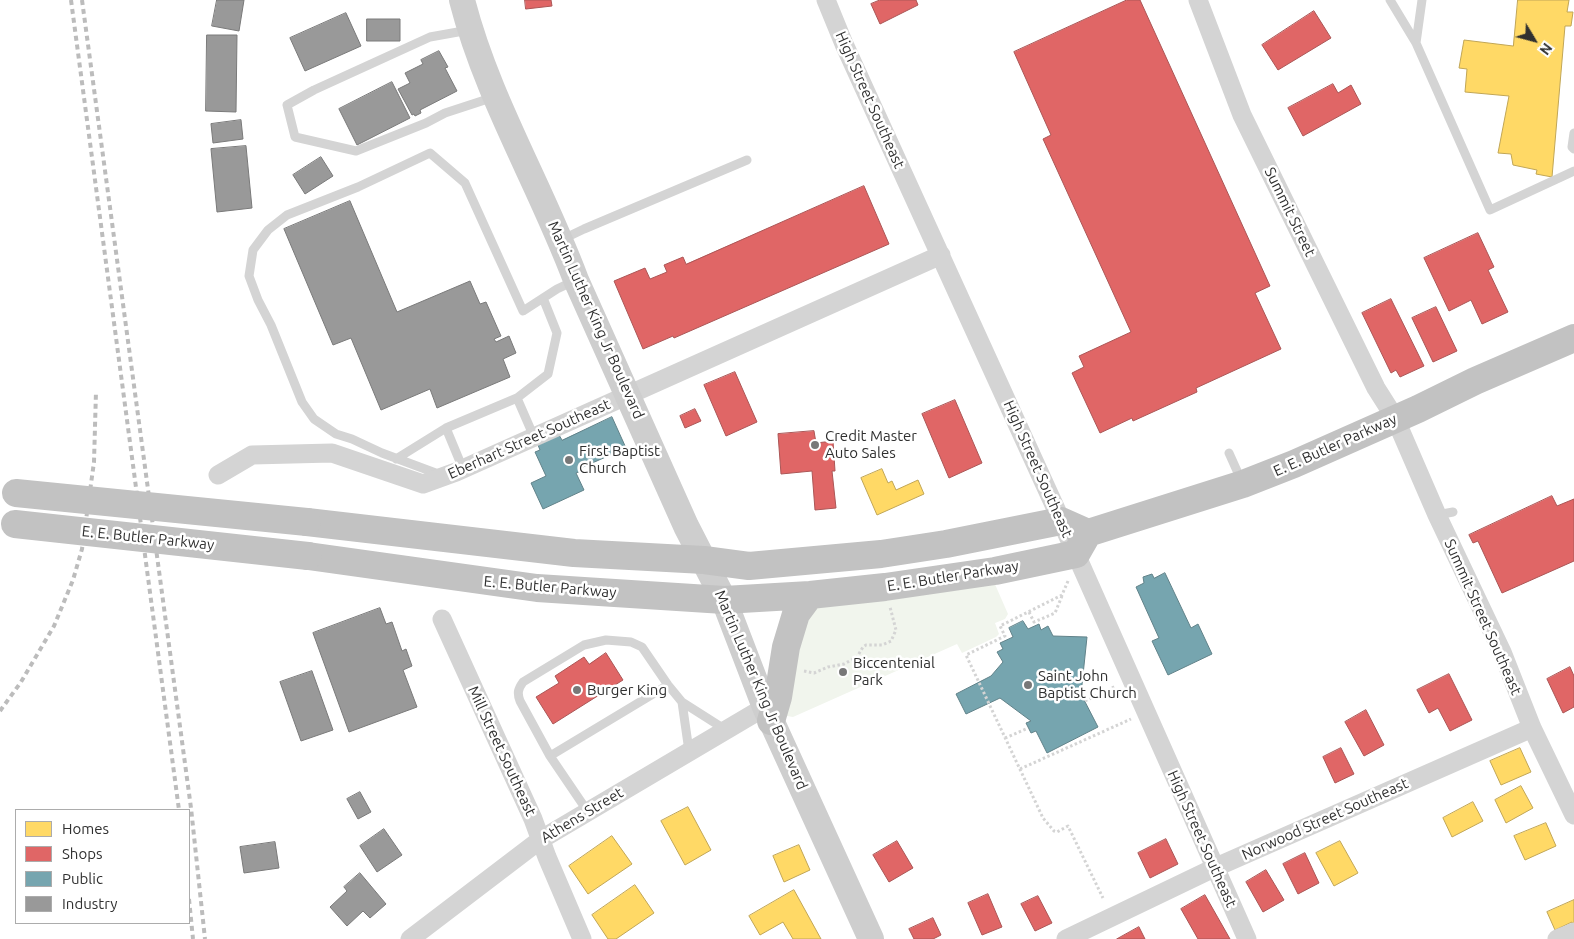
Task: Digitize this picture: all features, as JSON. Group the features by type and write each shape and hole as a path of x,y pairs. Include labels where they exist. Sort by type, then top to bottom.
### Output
{"highway":[{"name":"E. E. Butler Parkway","path":"7,523 308,556 537,588 724,600 810,595 885,587 995,571 1078,553 1321,453 1574,338"},
{"name":"E. E. Butler Parkway","path":"8,492 307,522 574,553 704,560 749,566 881,554 946,544 1061,521"},
{"path":"1061,521 1078,553"},
{"path":"768,714 778,697 786,647 796,614 810,595"}],"main road":[{"name":"Martin Luther King Jr Boulevard","path":"462,0 470,30 496,97 561,240 576,280 686,526 724,600 768,714 831,842 871,939"}],"street":[{"name":"High Street Southeast","path":"826,0 1061,521"},
{"name":"Summit Street","path":"1198,0 1242,115 1376,388 1395,418"},
{"name":"Eberhart Street Southeast","path":"218,475 252,455 332,453 423,484 463,469 941,256"},
{"name":"Summit Street Southeast","path":"1395,418 1445,513 1532,728 1574,815"},
{"name":"High Street Southeast","path":"1078,553 1131,679 1247,939"},
{"name":"Mill Street Southeast","path":"442,619 533,819 582,939"},
{"name":"Athens Street","path":"410,939 540,840 726,730 768,714"},
{"name":"Norwood Street Southeast","path":"1066,939 1214,868 1532,728"},
{"path":"1558,939 1574,932"}],"lane":[{"path":"1390,0 1416,43 1490,210 1574,172"},
{"path":"1416,43 1422,0"},
{"path":"470,30 430,37 314,90 287,105 295,137 356,151 446,113 496,97"},
{"path":"1574,133 1572,146 1574,149"},
{"path":"444,476 396,459 352,439 336,434 314,419 302,402 249,276 253,250 268,230 287,215 358,187 430,153 466,183 524,311 576,280"},
{"path":"561,240 584,228 747,160"},
{"path":"396,459 446,428 517,398 548,374 557,333 543,298"},
{"path":"517,398 534,436"},
{"path":"446,428 463,469"},
{"path":"1229,453 1243,484"},
{"path":"588,812 550,756 520,701 518,693 524,682 566,655 594,641 625,641 642,646 668,685 682,702 726,730"},
{"path":"550,756 668,685"},
{"path":"682,702 689,751"}],"path":[{"path":"1028,612 1034,622 1055,613 1078,553"},
{"path":"1062,595 1000,626 1005,636 966,655 1043,818 1054,831 1068,826 1103,898"},
{"path":"800,670 814,673 828,667 844,664 857,657 866,645 882,644 890,641 896,630 890,604"},
{"path":"1085,701 1131,679"},
{"path":"1020,769 1146,712"},
{"path":"1005,738 1028,728"}],"shaded area":[{"path":"994,582 1008,614 1005,619 995,623 999,634 996,637 962,653 957,644 793,717 787,716 800,630 816,607"}],"building: Homes":[{"path":"1518,0 1569,0 1567,12 1573,12 1571,26 1565,26 1552,177 1536,174 1537,170 1513,165 1511,154 1498,153 1509,96 1465,92 1467,69 1459,68 1464,40 1513,46"},
{"path":"882,469 888,483 892,481 896,490 918,480 924,494 877,515 861,478"},
{"path":"1520,748 1531,772 1501,785 1490,761"},
{"path":"1521,786 1533,808 1506,823 1495,800"},
{"path":"1473,802 1483,821 1452,837 1443,818"},
{"path":"688,807 711,850 685,865 661,821"},
{"path":"1546,823 1556,846 1525,860 1514,836"},
{"path":"612,836 632,864 588,894 569,866"},
{"path":"1340,841 1358,873 1334,886 1316,853"},
{"path":"799,845 810,870 784,882 773,856"},
{"path":"635,885 654,913 616,939 608,939 592,915"},
{"path":"794,890 821,939 793,939 783,922 760,935 749,916"},
{"path":"1574,900 1574,927 1572,922 1555,930 1547,912"}],"building: Shops":[{"path":"525,0 551,0 552,6 526,9"},
{"path":"880,0 916,0 918,5 880,24 871,4"},
{"path":"1127,0 1140,0 1270,286 1255,293 1281,349 1196,388 1197,392 1133,421 1132,418 1100,433 1072,373 1084,367 1079,356 1131,332 1043,139 1051,135 1014,52"},
{"path":"1314,11 1331,38 1278,70 1262,45"},
{"path":"1333,84 1338,93 1351,85 1361,104 1303,136 1288,108"},
{"path":"864,186 889,244 674,338 673,336 643,349 614,281 645,268 650,279 667,272 664,265 683,257 686,264"},
{"path":"1478,233 1494,267 1488,270 1508,312 1482,324 1471,300 1449,311 1424,258"},
{"path":"1391,299 1424,366 1400,377 1396,370 1391,373 1362,313"},
{"path":"1436,307 1457,351 1433,362 1412,318"},
{"path":"735,372 757,422 726,436 704,385"},
{"path":"955,400 982,463 949,478 922,414"},
{"path":"695,409 701,421 685,428 680,416"},
{"path":"814,431 816,443 833,441 835,471 832,471 836,508 815,510 812,471 781,474 778,434"},
{"path":"1552,496 1557,506 1574,499 1574,561 1502,593 1478,541 1473,543 1469,535"},
{"name":"Burger King","path":"606,653 623,680 553,724 536,697 559,683 555,676 584,657 589,664"},
{"path":"1570,667 1574,676 1574,707 1563,713 1547,679"},
{"path":"1449,674 1472,720 1450,731 1438,708 1429,713 1417,690"},
{"path":"1366,710 1384,745 1364,756 1345,722"},
{"path":"1341,748 1354,774 1335,783 1323,757"},
{"path":"1166,839 1178,864 1150,878 1138,853"},
{"path":"897,841 913,868 889,882 873,855"},
{"path":"1305,853 1319,883 1298,894 1283,864"},
{"path":"1266,870 1284,900 1263,912 1246,882"},
{"path":"988,894 1002,927 982,935 968,903"},
{"path":"1205,895 1230,939 1198,939 1181,909"},
{"path":"1038,896 1052,923 1035,931 1021,904"},
{"path":"933,918 941,935 933,939 914,939 909,929"},
{"path":"1139,927 1145,939 1117,939"}],"building: Public":[{"name":"First Baptist Church","path":"612,417 626,448 581,468 581,471 576,473 584,490 543,509 531,483 546,476 535,452 540,450 538,445 559,435 562,440"},
{"path":"1165,573 1191,628 1198,624 1212,654 1168,675 1152,641 1159,638 1136,587 1144,583 1143,577 1152,574 1154,578"},
{"name":"Saint John Baptist Church","path":"1023,621 1028,629 1039,624 1041,630 1048,626 1053,636 1087,637 1081,694 1098,727 1047,753 1036,731 1031,733 1026,723 1031,721 1000,698 966,714 956,694 991,676 1003,662 997,652 1003,649 1000,643 1013,637 1009,628"}],"building: Industry":[{"path":"217,0 244,0 239,31 212,26"},
{"path":"346,13 361,46 305,71 290,38"},
{"path":"367,19 400,19 400,41 367,41"},
{"path":"207,35 237,35 236,112 206,111"},
{"path":"439,51 448,67 445,68 457,91 420,110 421,113 415,116 414,114 412,115 398,89 410,83 405,73 423,64 421,60"},
{"path":"392,82 410,118 357,145 339,109"},
{"path":"241,120 243,139 213,143 211,124"},
{"path":"246,146 252,208 217,212 211,149"},
{"path":"321,157 333,176 305,194 293,175"},
{"path":"350,201 397,312 470,281 480,304 486,302 501,336 494,339 496,342 509,336 516,353 503,359 510,377 437,408 430,389 381,410 351,338 333,345 284,229"},
{"path":"380,608 386,624 392,622 402,651 406,649 412,666 403,670 417,707 349,732 313,633"},
{"path":"312,671 333,730 301,741 280,682"},
{"path":"360,792 371,812 358,819 347,799"},
{"path":"384,829 402,855 377,872 360,846"},
{"path":"275,842 279,868 244,873 240,847"},
{"path":"360,873 386,904 370,918 363,911 347,926 330,907 347,891 344,887"}],"railway":[{"path":"71,0 179,809"},
{"path":"82,0 191,808 205,939"},
{"path":"0,711 21,682 54,626 73,580 82,549 94,462 96,391"},
{"path":"190,909 193,939"}],"place":[{"name":"Credit Master Auto Sales","path":"815,445"},
{"name":"First Baptist Church","path":"569,460"},
{"name":"Biccentenial Park","path":"843,672"},
{"name":"Saint John Baptist Church","path":"1028,685"},
{"name":"Burger King","path":"577,690"}]}
